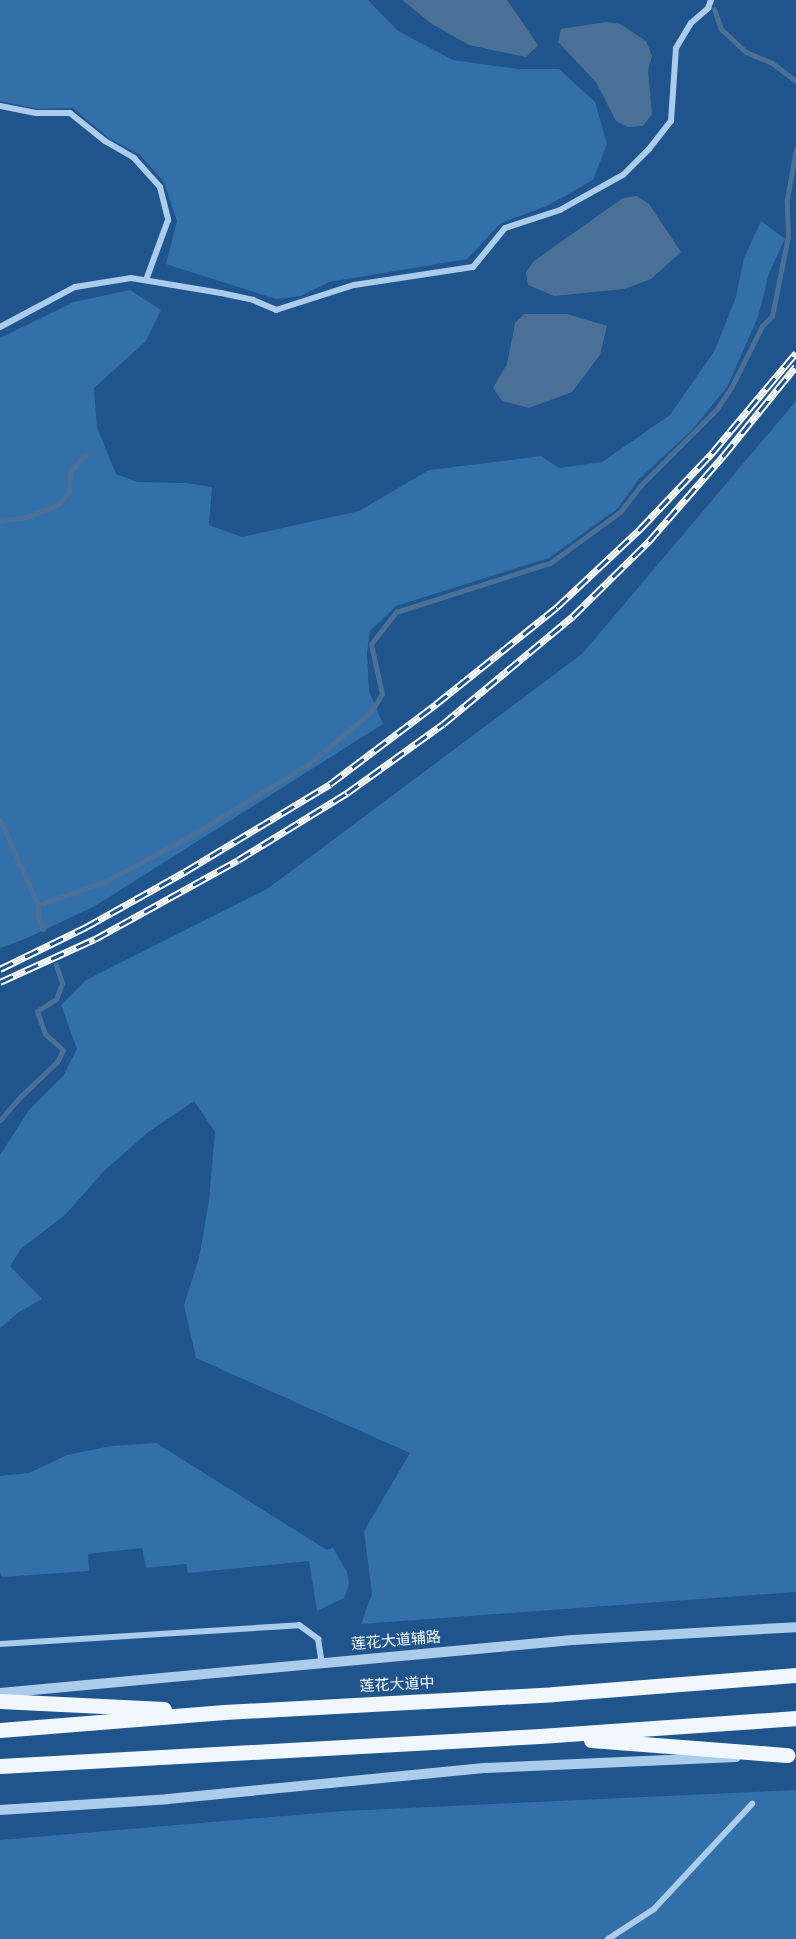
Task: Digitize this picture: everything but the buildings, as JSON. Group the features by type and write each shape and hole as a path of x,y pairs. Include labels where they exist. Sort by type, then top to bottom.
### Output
{"main road":[{"name":"莲花大道中","path":"0,1730 224,1712 554,1694 796,1675"},
{"path":"0,1701 224,1712"},
{"path":"0,1767 540,1736 796,1718"},
{"path":"540,1736 792,1754"}],"street":[{"path":"0,327 75,287 131,278 253,300 276,310 354,285 473,267 505,228 560,210 613,181 623,175 649,148 671,121 676,48 691,23 708,8 711,0"},
{"path":"0,106 37,113 70,113 105,141 134,158 160,187 168,220 146,280"},
{"path":"0,1644 299,1625 318,1639 321,1663"},
{"name":"莲花大道辅路","path":"0,1693 573,1640 796,1627"},
{"path":"0,1810 168,1799 486,1768 792,1754"},
{"path":"608,1939 654,1909 752,1804"}],"shaded area":[{"path":"0,0 368,0 398,31 453,60 518,69 559,69 595,102 607,144 593,180 547,206 501,223 467,259 329,282 301,296 276,299 166,264 177,221 164,182 139,154 110,139 73,108 39,109 0,101"},
{"path":"402,0 507,0 538,45 526,57 469,45 432,24"},
{"path":"606,22 620,24 646,41 652,56 648,70 652,114 643,126 628,127 616,121 596,82 558,42 561,29"},
{"path":"637,196 649,204 681,252 651,279 624,289 554,296 528,285 526,272 534,261 623,198"},
{"path":"761,221 785,239 769,273 758,317 727,387 692,430 639,479 617,509 549,558 396,606 370,631 367,653 369,691 383,724 95,906 0,948 0,338 74,302 130,290 161,310 146,341 94,388 97,428 116,474 137,482 186,483 212,487 209,525 242,537 359,511 429,470 541,456 559,468 602,462 670,415 715,350 736,297 744,258"},
{"path":"524,314 567,314 607,326 600,355 572,392 529,408 502,401 493,388 507,364 515,323"},
{"path":"796,401 796,1592 361,1624 372,1594 364,1531 410,1453 196,1358 184,1305 199,1258 209,1200 215,1132 194,1101 147,1133 104,1171 66,1214 21,1249 10,1266 42,1299 19,1312 0,1328 0,1155 29,1110 63,1076 77,1049 61,1005 86,980 267,889 582,654"},
{"path":"156,1443 327,1550 333,1548 347,1572 349,1585 344,1598 317,1611 309,1561 188,1573 186,1564 146,1568 142,1548 88,1554 89,1571 2,1577 0,1572 0,1476 29,1473 67,1455 111,1446"},
{"path":"796,1790 796,1939 0,1939 0,1840 343,1811"}],"waterway":[{"path":"714,9 721,29 746,52 772,63 796,81"},
{"path":"43,929 38,917 38,905 104,882 187,838 307,765 371,712 382,694 371,644 396,612 550,563 620,512 640,486 716,410 731,388 762,326 772,316 788,236 787,199 796,149"},
{"path":"0,521 30,516 59,504 69,491 70,472 86,454"},
{"path":"0,820 38,905"},
{"path":"0,1120 21,1096 57,1062 63,1050 45,1034 37,1011 56,999 62,983 56,965"}],"railway":[{"path":"0,969 86,927 186,871 330,784 436,704 557,607 640,529 712,453 796,353"},
{"path":"0,982 95,939 238,860 347,793 443,724 573,616 649,541 724,455 796,366"}]}
